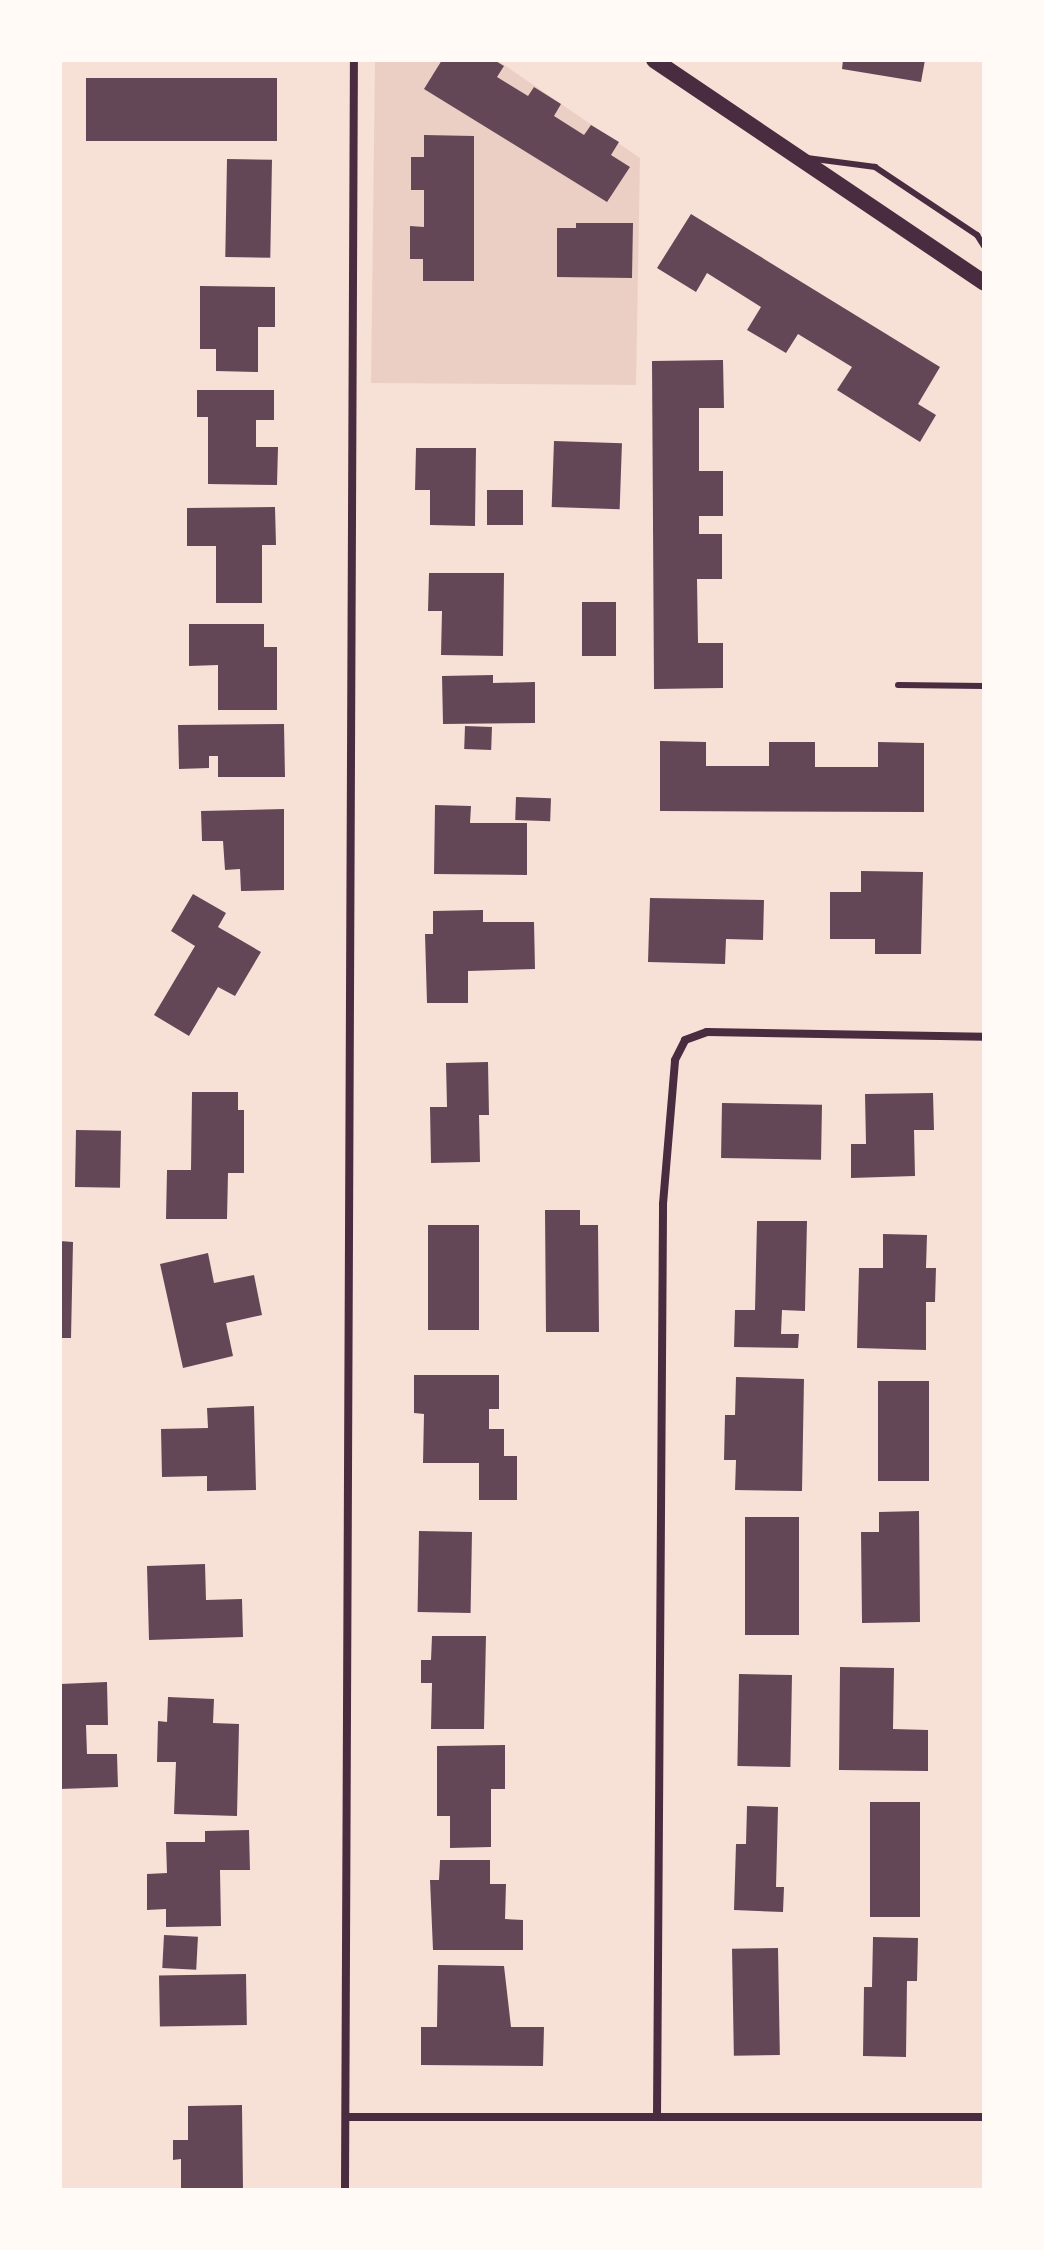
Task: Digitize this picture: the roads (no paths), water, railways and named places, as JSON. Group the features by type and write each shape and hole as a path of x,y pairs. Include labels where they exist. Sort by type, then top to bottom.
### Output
{"main road":[{"path":"654,60 984,283"}],"street":[{"path":"345,2190 354,60"},
{"path":"657,2116 666,1128 675,1060 685,1040 707,1032 984,1037"},
{"path":"346,2117 984,2117"}],"lane":[{"path":"796,156 875,167 977,235 984,246"},
{"path":"898,685 984,686"}]}
